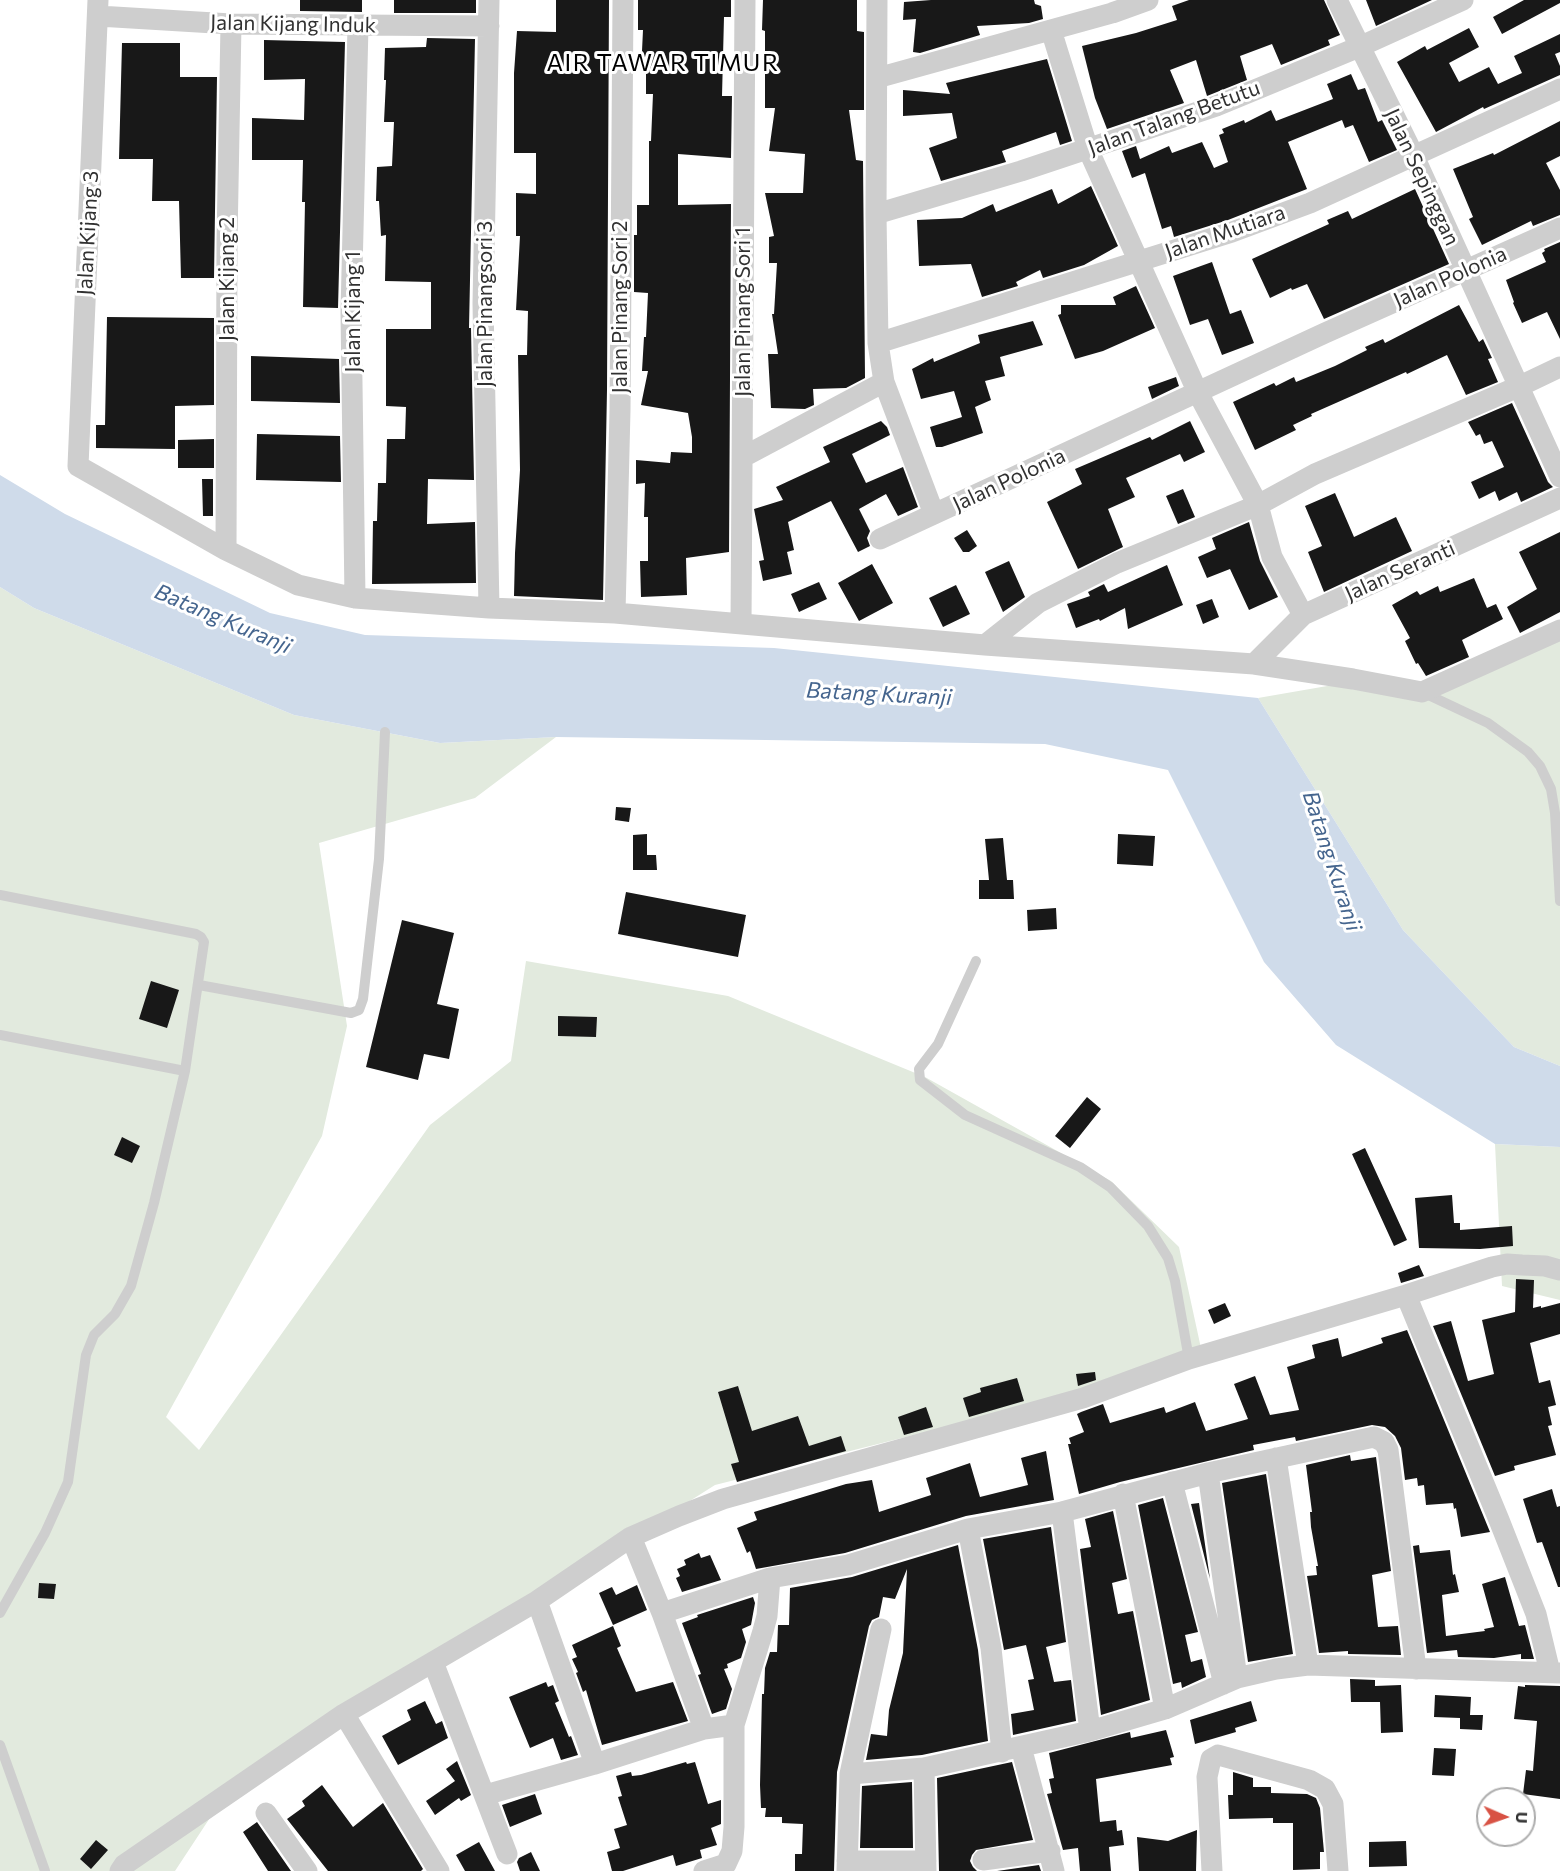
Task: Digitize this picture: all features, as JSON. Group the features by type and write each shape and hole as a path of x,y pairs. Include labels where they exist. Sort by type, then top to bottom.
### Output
{"street":[{"name":"Jalan Pinangsori 3","path":"489,0 483,304 489,608"},
{"name":"Jalan Pinang Sori 2","path":"615,614 620,410 623,0"},
{"name":"Jalan Pinang Sori 1","path":"741,624 745,0"},
{"name":"Jalan Polonia","path":"877,0 878,343 884,382 934,514 1325,333 1560,228"},
{"path":"877,78 1112,13 1148,0"},
{"name":"Jalan Sepinggan","path":"1337,0 1413,154 1560,477"},
{"name":"Jalan Talang Betutu","path":"876,214 1088,149 1216,106 1359,47 1463,0"},
{"name":"Jalan Kijang Induk","path":"98,8 231,24 489,26"},
{"name":"Jalan Kijang 3","path":"98,8 78,466 226,542"},
{"name":"Jalan Kijang 2","path":"226,542 227,241 231,24"},
{"name":"Jalan Kijang 1","path":"355,598 351,312 358,26"},
{"path":"1051,30 1088,149 1198,393 1258,505 1272,557 1303,615"},
{"name":"Jalan Mutiara","path":"878,343 1232,232 1310,203 1560,88"},
{"path":"985,645 1029,609 1055,593 1117,562 1258,505 1326,469 1520,387 1560,367"},
{"path":"743,457 884,382"},
{"name":"Jalan Seranti","path":"1254,664 1303,615 1560,498"},
{"path":"880,539 934,514"},
{"path":"226,542 298,585 355,598 615,614 985,645 1254,664 1422,692 1560,630"},
{"path":"120,1871 124,1865 344,1714 537,1601 631,1537 723,1499 1083,1398 1189,1359 1492,1268 1507,1264 1545,1266 1560,1270"},
{"path":"850,1774 924,1768 1090,1731 1165,1709 1230,1681 1276,1669 1308,1665 1555,1673 1536,1614 1499,1520 1406,1295"},
{"path":"662,1613 770,1578 848,1565 968,1529 1062,1512 1208,1473 1366,1437 1378,1437 1388,1450 1416,1670"},
{"path":"1276,1458 1308,1665"},
{"path":"1208,1473 1230,1681"},
{"path":"1172,1482 1230,1681"},
{"path":"1124,1494 1165,1709"},
{"path":"1062,1512 1090,1731"},
{"path":"968,1529 1012,1750 1052,1861 983,1860"},
{"path":"631,1537 662,1613 704,1729"},
{"path":"704,1871 726,1864 732,1851 734,1725 767,1616 770,1578"},
{"path":"537,1601 595,1764"},
{"path":"881,1629 850,1774 847,1866 926,1866 924,1768"},
{"path":"433,1662 507,1854"},
{"path":"344,1714 439,1871"},
{"path":"485,1795 595,1764 704,1729 734,1725"},
{"path":"1212,1871 1207,1778 1211,1759 1218,1755 1309,1780 1325,1789 1333,1804 1338,1871"},
{"path":"266,1813 308,1871"}],"lane":[{"path":"1422,692 1488,723 1528,752 1540,766 1551,789 1555,813 1560,902"},
{"path":"199,985 351,1013 359,1010 363,999 379,859 385,732"},
{"path":"0,895 196,934 204,942 185,1071 131,1286 115,1314 94,1335 86,1355 68,1482 45,1533 0,1613"},
{"path":"976,961 938,1044 919,1069 920,1080 965,1115 1080,1167 1110,1187 1148,1226 1167,1258 1175,1281 1189,1359"},
{"path":"0,1035 185,1071"},
{"path":"0,1745 45,1871"}],"shaded area":[{"path":"0,587 34,608 294,715 440,743 556,737 475,798 319,843 347,1026 322,1136 166,1417 199,1450 430,1125 511,1061 526,961 728,996 925,1077 1111,1181 1179,1247 1204,1362 715,1485 225,1795 175,1871 0,1871"},
{"path":"1560,638 1560,1066 1514,1047 1403,930 1258,698 1333,685 1434,697"},
{"path":"1495,1144 1560,1147 1560,1300 1502,1286"}],"water":[{"name":"Batang Kuranji","path":"0,475 65,514 270,613 365,635 774,648 1258,698 1403,930 1514,1047 1560,1066 1560,1147 1495,1144 1336,1045 1264,962 1168,770 1045,744 556,737 440,743 294,715 34,608 0,587"}],"building":[{"path":"300,0 362,0 362,12 300,11"},
{"path":"394,0 476,0 476,13 394,13"},
{"path":"556,0 609,0 607,390 603,600 514,596 520,470 518,355 527,355 528,311 516,310 520,236 516,236 516,193 536,194 536,153 514,153 514,73 517,31 556,32"},
{"path":"638,0 731,0 731,17 724,17 722,96 732,96 731,158 678,154 678,205 731,204 729,552 686,558 687,595 641,597 640,561 648,561 648,517 644,517 645,483 636,484 636,460 670,463 671,452 692,453 692,437 688,413 641,405 648,371 642,371 648,293 634,292 634,235 637,235 637,205 649,205 649,141 651,141 653,94 646,94 646,73 641,72 643,30 638,30"},
{"path":"763,0 857,0 857,31 864,32 864,110 849,110 856,160 863,161 865,378 846,388 813,389 814,405 805,409 771,408 768,354 778,354 772,314 774,314 777,263 769,263 769,237 774,236 765,193 803,193 805,154 769,151 775,108 765,108"},
{"path":"1034,0 1035,4 1041,6 1043,19 1029,23 977,26 980,35 920,53 913,52 916,19 903,20 904,2"},
{"path":"1189,0 1324,0 1340,35 1328,40 1330,45 1281,65 1272,44 1240,56 1247,80 1207,96 1196,60 1170,70 1184,103 1107,129 1095,98 1082,46 1177,20 1172,6"},
{"path":"1366,0 1432,0 1376,26"},
{"path":"1524,0 1560,0 1560,3 1502,34 1493,17"},
{"path":"1469,28 1479,47 1449,63 1459,82 1489,67 1498,84 1522,73 1514,56 1560,34 1560,52 1555,54 1560,66 1560,75 1484,109 1483,107 1436,132 1397,62 1425,46 1427,50"},
{"path":"427,38 475,39 469,328 471,328 474,480 428,479 427,524 475,522 476,583 372,584 373,521 377,521 378,483 386,483 387,439 405,439 406,407 386,406 386,329 431,329 431,282 385,281 386,235 381,236 379,201 376,201 377,167 392,166 394,122 384,122 385,48 426,47"},
{"path":"264,40 345,42 338,308 303,307 305,202 302,202 303,160 252,160 252,118 304,120 305,79 264,80"},
{"path":"122,43 180,43 180,77 217,77 214,278 181,278 179,201 152,201 153,159 119,159"},
{"path":"1047,59 1072,141 1060,145 1056,132 1002,151 1006,162 941,181 929,148 957,138 952,113 903,116 903,90 950,94 946,83"},
{"path":"1351,74 1358,90 1365,88 1378,122 1382,120 1397,150 1369,162 1353,125 1345,128 1342,120 1288,142 1307,189 1228,220 1174,237 1171,226 1162,229 1145,173 1132,178 1122,151 1136,146 1140,159 1169,146 1172,153 1202,142 1214,168 1228,162 1219,135 1224,133 1222,129 1244,120 1245,123 1271,110 1276,121 1333,99 1327,84"},
{"path":"1560,121 1560,156 1546,163 1560,190 1560,215 1533,226 1531,221 1482,245 1469,219 1473,217 1453,169 1493,153 1494,155"},
{"path":"1091,186 1118,246 1084,265 1043,278 1040,270 1016,282 1018,286 982,297 971,264 919,266 917,220 962,218 993,204 996,212 1052,189 1058,204"},
{"path":"1415,189 1449,264 1324,319 1307,284 1292,290 1291,288 1270,298 1252,259 1329,224 1327,220 1348,211 1352,219"},
{"path":"1560,242 1560,339 1547,312 1522,323 1506,280 1546,262 1542,253 1544,249"},
{"path":"1212,262 1230,314 1241,310 1254,343 1222,355 1208,319 1190,325 1173,276"},
{"path":"1136,286 1155,328 1103,351 1075,359 1058,315 1061,314 1061,305 1116,305 1113,297"},
{"path":"1459,305 1479,342 1483,339 1492,358 1488,359 1498,382 1466,395 1447,355 1311,414 1312,416 1293,425 1296,430 1255,450 1233,402 1274,383 1276,386 1294,377 1296,382 1335,366 1367,350 1365,347 1383,339 1385,343"},
{"path":"107,317 214,318 214,405 175,406 175,449 96,448 96,425 105,425"},
{"path":"1033,321 1043,345 1000,357 1005,376 985,381 991,400 975,407 983,433 936,447 930,427 962,417 954,391 921,399 912,369 933,358 934,362 980,343 978,335"},
{"path":"251,356 339,359 340,403 251,401"},
{"path":"1176,377 1179,386 1152,399 1148,387"},
{"path":"1512,403 1548,482 1553,487 1521,502 1517,492 1499,501 1495,491 1479,499 1471,482 1504,467 1492,441 1484,444 1480,434 1476,436 1468,422"},
{"path":"881,421 887,427 890,435 852,454 866,483 903,467 918,507 898,516 886,494 859,509 870,531 867,538 870,546 858,552 831,501 788,522 794,550 787,552 792,574 763,581 759,561 764,560 754,509 783,500 776,487 830,462 823,447"},
{"path":"1190,421 1205,452 1184,462 1180,454 1126,478 1135,497 1108,509 1123,547 1078,569 1047,502 1082,484 1075,469 1150,437 1152,440"},
{"path":"257,434 340,436 341,482 256,480"},
{"path":"214,439 214,468 178,468 178,440"},
{"path":"202,479 213,479 213,516 203,516"},
{"path":"1183,489 1195,517 1178,524 1166,496"},
{"path":"1335,493 1354,537 1396,517 1412,551 1324,592 1308,552 1322,546 1305,506"},
{"path":"1249,522 1260,561 1278,597 1249,610 1230,569 1207,578 1198,557 1216,549 1212,538"},
{"path":"967,530 977,546 969,552 963,552 954,538"},
{"path":"1560,532 1560,612 1520,633 1507,607 1537,589 1519,552"},
{"path":"1009,561 1025,597 1003,612 985,572"},
{"path":"872,564 893,603 859,621 838,583"},
{"path":"1167,565 1183,605 1128,629 1125,608 1100,621 1099,619 1076,628 1067,604 1090,596 1088,592 1104,584 1108,592"},
{"path":"1474,578 1487,608 1496,604 1503,619 1462,640 1469,657 1426,676 1418,663 1416,664 1405,641 1410,638 1392,605 1417,591 1420,595 1438,586 1440,592"},
{"path":"819,582 827,599 799,612 791,594"},
{"path":"956,585 970,614 943,627 929,598"},
{"path":"1212,599 1219,617 1203,624 1196,605"},
{"path":"616,807 631,808 629,822 615,820"},
{"path":"647,834 647,855 656,855 657,870 633,870 633,835"},
{"path":"1118,834 1155,836 1153,866 1117,864"},
{"path":"1003,838 1007,880 1013,880 1014,899 979,899 979,880 989,880 985,839"},
{"path":"626,892 746,915 738,957 618,934"},
{"path":"1056,908 1057,929 1028,931 1027,910"},
{"path":"402,920 454,933 437,1004 459,1009 449,1059 424,1054 418,1080 366,1067"},
{"path":"151,981 179,990 167,1028 139,1019"},
{"path":"558,1016 597,1017 596,1037 558,1036"},
{"path":"1087,1097 1101,1109 1070,1148 1055,1136"},
{"path":"122,1137 140,1146 132,1163 114,1155"},
{"path":"1365,1148 1407,1240 1394,1246 1352,1154"},
{"path":"1452,1195 1454,1223 1460,1223 1460,1230 1512,1226 1513,1246 1480,1249 1419,1248 1415,1198"},
{"path":"1419,1265 1424,1276 1401,1283 1398,1273"},
{"path":"1516,1279 1534,1280 1533,1308 1560,1303 1560,1334 1530,1343 1539,1383 1550,1380 1556,1405 1548,1407 1552,1425 1548,1426 1556,1455 1514,1466 1515,1470 1495,1476 1433,1326 1451,1321 1468,1381 1494,1374 1482,1320 1515,1312"},
{"path":"1225,1303 1231,1316 1214,1324 1208,1310"},
{"path":"1407,1330 1490,1532 1461,1537 1453,1503 1426,1505 1424,1485 1418,1486 1417,1478 1405,1480 1401,1448 1395,1436 1385,1427 1372,1425 1296,1441 1295,1437 1253,1445 1254,1450 1079,1494 1068,1444 1071,1444 1069,1438 1084,1432 1077,1414 1103,1404 1110,1423 1164,1407 1166,1413 1195,1402 1206,1431 1248,1419 1234,1384 1255,1376 1270,1415 1299,1410 1287,1367 1315,1358 1312,1345 1338,1338 1342,1357 1383,1343 1381,1338"},
{"path":"1095,1372 1096,1380 1078,1386 1076,1374"},
{"path":"1017,1378 1024,1401 969,1417 963,1398 981,1392 980,1388"},
{"path":"738,1386 752,1431 798,1416 809,1446 841,1436 846,1451 737,1482 731,1464 739,1462 718,1392"},
{"path":"926,1407 933,1427 904,1435 898,1417"},
{"path":"1046,1451 1054,1500 966,1516 845,1553 756,1569 750,1551 747,1553 737,1528 757,1520 754,1512 846,1484 872,1480 879,1512 931,1495 926,1478 970,1463 980,1497 1028,1485 1021,1458"},
{"path":"1350,1455 1351,1461 1376,1457 1391,1571 1372,1575 1378,1627 1398,1626 1401,1655 1348,1654 1348,1651 1319,1653 1307,1576 1317,1575 1316,1566 1318,1566 1311,1527 1310,1512 1312,1512 1306,1465"},
{"path":"1266,1474 1293,1654 1248,1662 1222,1483"},
{"path":"1552,1489 1557,1507 1560,1506 1560,1587 1558,1587 1542,1542 1537,1543 1523,1499"},
{"path":"1163,1498 1198,1632 1185,1635 1191,1662 1202,1659 1206,1677 1182,1688 1181,1682 1173,1684 1138,1505"},
{"path":"1199,1503 1210,1579 1191,1504"},
{"path":"1113,1511 1127,1579 1112,1583 1118,1614 1133,1611 1150,1700 1101,1715 1080,1549 1091,1547 1085,1519"},
{"path":"1051,1527 1066,1642 1046,1647 1054,1682 1071,1680 1076,1721 1013,1735 1011,1714 1034,1710 1028,1680 1034,1679 1026,1645 1004,1650 983,1539"},
{"path":"958,1545 978,1650 988,1741 922,1755 866,1760 871,1734 887,1736 889,1710 903,1653 907,1569 895,1599 883,1597 879,1617 872,1620 869,1626 837,1772 834,1871 795,1871 795,1854 802,1854 803,1824 782,1823 782,1817 765,1817 766,1808 761,1808 760,1785 762,1694 764,1694 765,1668 770,1652 777,1652 778,1625 789,1625 790,1588 852,1577"},
{"path":"1419,1545 1420,1553 1450,1550 1453,1575 1455,1574 1459,1592 1442,1595 1446,1636 1485,1631 1484,1629 1494,1627 1482,1584 1505,1577 1519,1626 1525,1625 1534,1659 1521,1659 1521,1654 1494,1658 1458,1657 1457,1650 1427,1653 1413,1546"},
{"path":"699,1553 701,1558 710,1555 721,1580 682,1592 676,1578 680,1576 677,1569 686,1565 684,1560"},
{"path":"39,1583 56,1584 54,1599 38,1598"},
{"path":"637,1585 647,1610 613,1625 599,1593 612,1587 616,1595"},
{"path":"753,1597 755,1603 751,1625 742,1629 746,1642 741,1658 727,1664 728,1668 724,1669 732,1689 726,1709 712,1714 698,1675 701,1674 682,1623 698,1617 697,1615"},
{"path":"613,1626 621,1646 617,1648 636,1692 673,1682 688,1721 602,1745 586,1690 583,1692 576,1673 578,1672 572,1659 577,1657 572,1645"},
{"path":"1350,1679 1375,1680 1375,1686 1401,1685 1403,1732 1381,1733 1380,1702 1351,1702"},
{"path":"546,1682 548,1687 553,1685 559,1701 555,1703 578,1755 561,1760 553,1738 530,1748 509,1697"},
{"path":"1525,1685 1560,1686 1560,1799 1536,1796 1536,1787 1524,1787 1526,1770 1533,1771 1537,1721 1514,1719 1518,1686 1525,1687"},
{"path":"1435,1695 1471,1697 1470,1715 1483,1715 1482,1730 1460,1729 1460,1718 1434,1717"},
{"path":"425,1701 436,1724 442,1721 448,1738 398,1765 382,1736 411,1720 407,1710"},
{"path":"1251,1701 1257,1721 1235,1728 1236,1732 1195,1744 1190,1720"},
{"path":"1166,1730 1174,1757 1170,1758 1172,1765 1096,1779 1100,1822 1116,1820 1117,1831 1122,1830 1124,1845 1109,1847 1111,1871 1080,1871 1078,1848 1063,1850 1047,1794 1052,1793 1049,1779 1054,1778 1049,1753 1130,1732 1131,1738"},
{"path":"1434,1748 1456,1749 1454,1776 1432,1775"},
{"path":"457,1761 471,1795 461,1801 459,1798 435,1815 426,1801 455,1781 446,1769"},
{"path":"686,1762 687,1764 695,1762 708,1804 721,1800 721,1824 711,1828 717,1845 700,1850 702,1858 676,1866 673,1855 623,1871 612,1871 607,1852 620,1848 614,1829 627,1825 618,1797 622,1796 616,1776 631,1772 632,1776 641,1775"},
{"path":"1012,1762 1033,1840 976,1850 970,1861 977,1871 939,1871 937,1778"},
{"path":"1233,1772 1253,1778 1253,1787 1271,1787 1271,1793 1307,1794 1316,1798 1320,1808 1324,1852 1320,1852 1320,1869 1293,1870 1293,1823 1273,1823 1273,1818 1229,1819 1228,1795 1233,1795"},
{"path":"912,1782 913,1848 860,1848 862,1786"},
{"path":"322,1785 353,1827 383,1803 423,1869 421,1871 328,1871 287,1819 305,1806 302,1801"},
{"path":"535,1794 542,1814 510,1827 502,1805"},
{"path":"257,1822 291,1871 268,1871 243,1832"},
{"path":"1197,1830 1196,1871 1139,1871 1137,1837 1168,1841"},
{"path":"96,1840 108,1850 91,1869 80,1859"},
{"path":"1406,1841 1407,1866 1369,1867 1369,1842"},
{"path":"479,1842 495,1871 465,1871 456,1855"},
{"path":"531,1852 540,1871 520,1871 517,1862 519,1858"},
{"path":"1039,1865 1041,1871 997,1871"}],"district":[{"name":"AIR TAWAR TIMUR","path":"663,63"}]}
